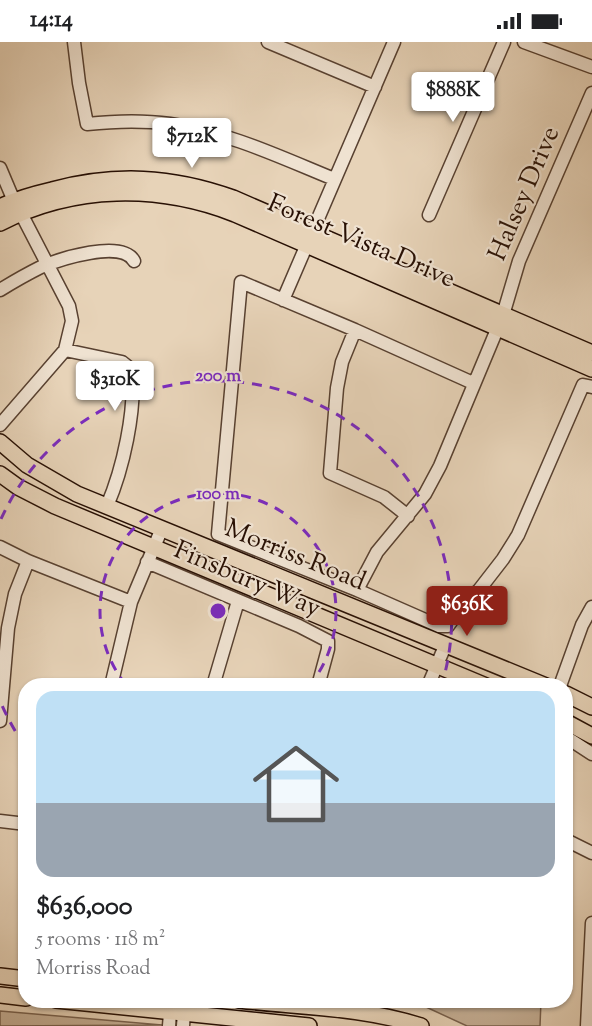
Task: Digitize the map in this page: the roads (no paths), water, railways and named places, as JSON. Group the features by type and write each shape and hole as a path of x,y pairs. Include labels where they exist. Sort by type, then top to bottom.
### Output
{"main road":[{"name":"Forest Vista Drive","path":"0,223 18,207 85,181 119,178 182,183 214,191 310,238 500,321 592,369"},
{"name":"Forest Vista Drive","path":"0,207 18,207"},
{"name":"Forest Vista Drive","path":"500,321 592,353"},
{"name":"Morriss Road","path":"0,442 27,465 77,494 526,678"},
{"name":"Morriss Road","path":"0,474 18,487 56,506 467,678"},
{"path":"573,698 592,707"},
{"path":"573,726 592,736"},
{"path":"0,976 18,978"},
{"path":"0,995 18,997"},
{"path":"130,1008 309,1026"},
{"path":"322,1008 363,1013 421,1026"}],"street":[{"path":"74,42 87,124 141,121 194,128 251,144 334,179"},
{"path":"268,42 375,87"},
{"path":"283,300 394,42"},
{"path":"429,215 504,42"},
{"path":"524,42 592,68"},
{"name":"Halsey Drive","path":"357,590 377,552 425,494 440,466 500,321 519,261 592,93"},
{"path":"0,168 72,313 71,332 65,350 0,425"},
{"path":"0,290 49,265 80,255 108,251 126,252 134,261"},
{"path":"473,383 356,330 241,282 218,534 439,626 448,626 463,605 479,590 513,543 584,385 592,387"},
{"path":"356,330 342,362 337,388 330,473 384,497 408,516"},
{"path":"65,350 122,362 132,370 125,454 107,506"},
{"path":"113,678 131,602 162,528"},
{"path":"0,547 28,561 131,602"},
{"path":"0,721 4,627 28,561"},
{"name":"Finsbury Way","path":"147,562 299,626 328,641 320,678"},
{"path":"215,678 238,601"},
{"path":"563,678 582,625 592,607"},
{"path":"431,678 445,646"},
{"path":"573,742 592,754"},
{"path":"0,821 18,823"},
{"path":"573,843 592,852"},
{"path":"586,1026 592,923"}]}
